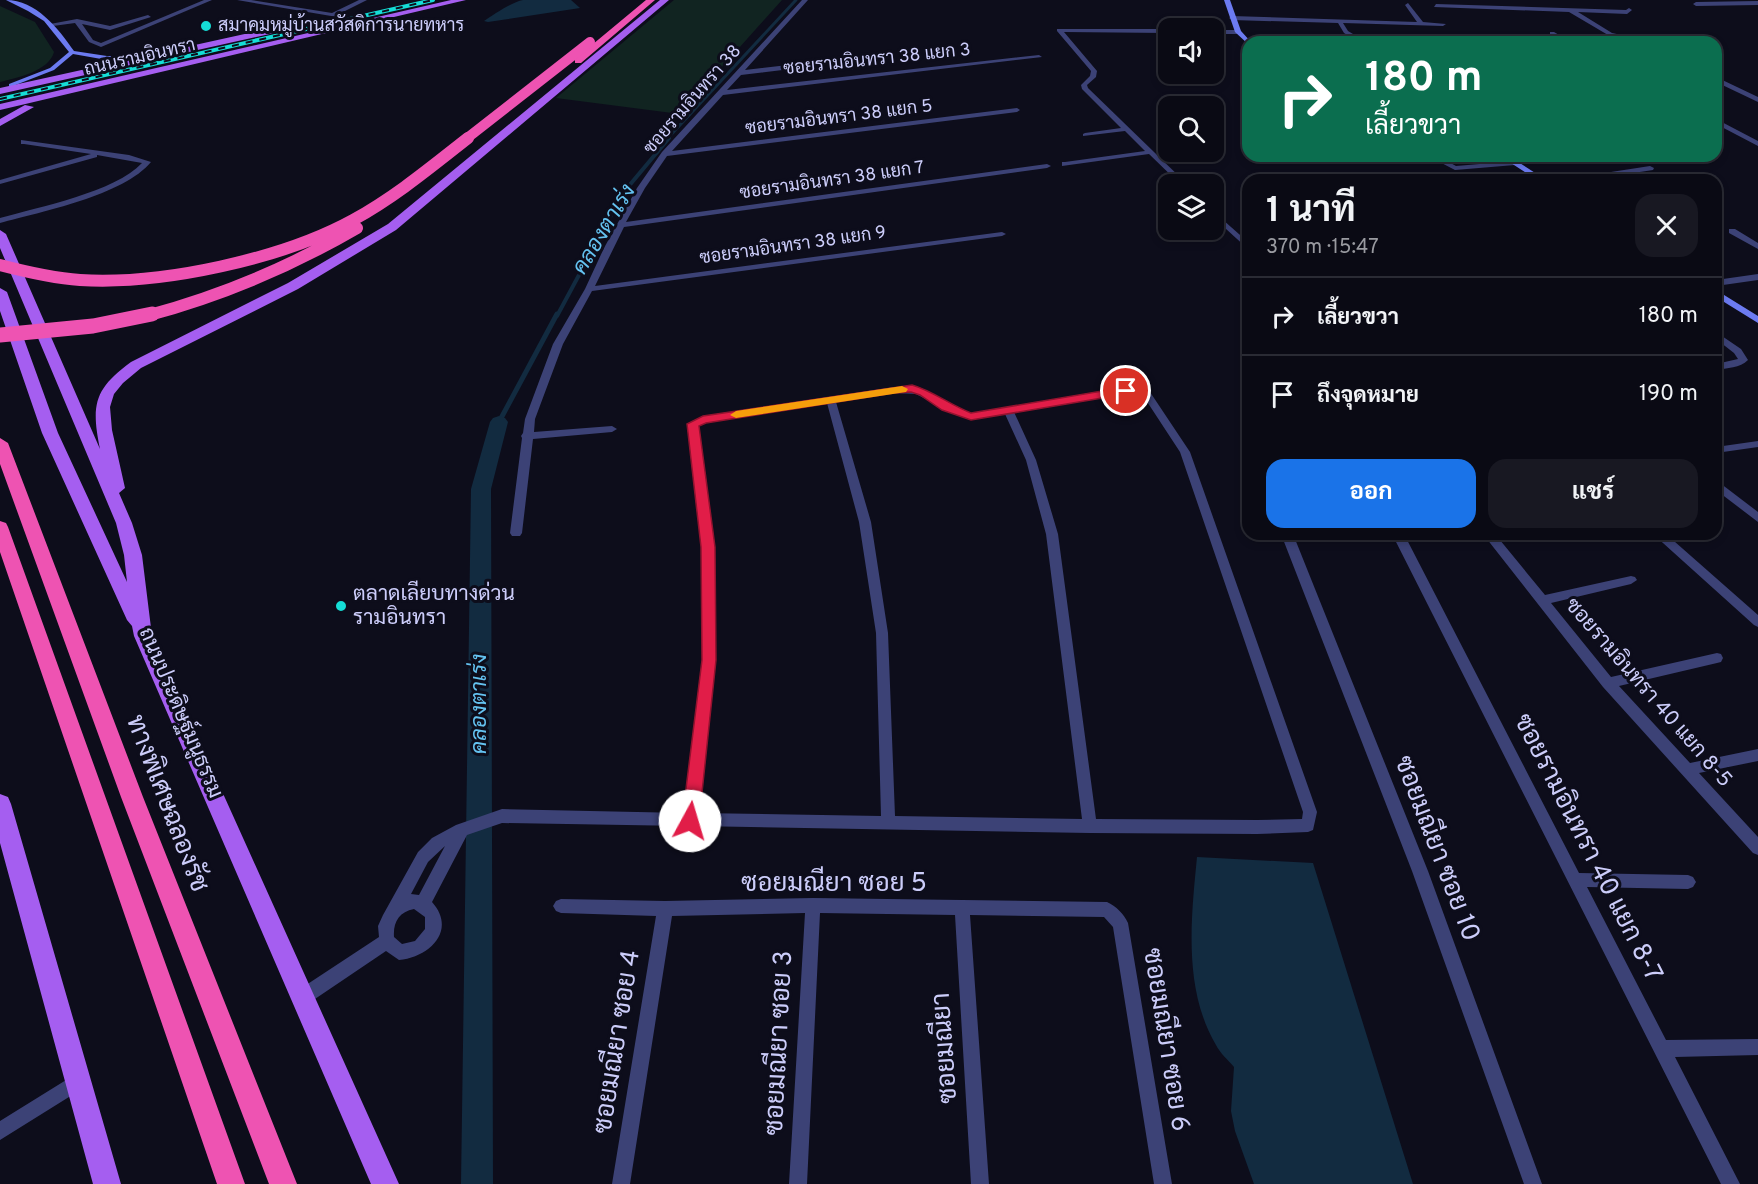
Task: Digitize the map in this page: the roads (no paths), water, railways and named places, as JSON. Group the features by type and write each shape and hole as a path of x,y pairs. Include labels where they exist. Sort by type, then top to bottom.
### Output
{"highway":[{"path":"0,265 26,273 82,279 149,277 218,266 296,244 346,223 408,185 641,0"},
{"path":"0,335 42,334 152,314 210,296 289,265 331,244 385,210 578,61 651,0"},
{"name":"ทางพิเศษฉลองรัช","path":"0,443 132,797 283,1184"},
{"path":"0,527 231,1184"}],"main road":[{"path":"9,0 39,14 53,24 72,52 107,58 137,58"},
{"name":"ถนนรามอินทรา","path":"0,107 462,0"},
{"path":"124,523 104,416 103,400 114,382 145,360 293,286 392,227 665,0"},
{"path":"1227,0 1232,18 1242,36"},
{"path":"312,22 363,11"},
{"name":"ถนนรามอินทรา","path":"0,89 302,25"},
{"path":"11,85 264,33"},
{"path":"0,89 52,69 66,60 72,52"},
{"path":"0,123 27,108 88,87"},
{"path":"1515,163 1532,174"},
{"name":"ถนนประดิษฐ์มนูธรรม","path":"0,234 124,523 133,555 143,636 385,1184"},
{"path":"0,292 50,433 143,636"},
{"path":"1722,297 1758,320"},
{"path":"0,804 107,1184"}],"street":[{"path":"53,24 77,21 117,27 192,0"},
{"path":"77,21 91,41 101,45 209,0"},
{"path":"240,0 343,16"},
{"path":"258,3 265,0"},
{"path":"333,15 364,0"},
{"name":"ซอยรามอินทรา 38","path":"516,534 526,436 530,419 558,344 621,225 664,154 805,0"},
{"path":"1431,0 1458,33"},
{"path":"1522,0 1531,9"},
{"path":"1743,3 1758,10"},
{"path":"1696,4 1758,3"},
{"path":"1408,5 1422,24"},
{"path":"1436,6 1627,12 1629,10 1623,5"},
{"path":"1569,10 1610,34 1622,36"},
{"path":"1232,18 1443,24"},
{"path":"1340,22 1352,36"},
{"path":"1158,31 1059,30 1094,71 1093,77 1084,85 1084,89 1173,174"},
{"path":"1224,32 1238,32"},
{"path":"1552,33 1557,36"},
{"name":"ซอยรามอินทรา 38 แยก 3","path":"719,93 1039,57"},
{"path":"738,73 840,61 847,62 851,69"},
{"path":"1722,82 1758,100"},
{"name":"ซอยรามอินทรา 38 แยก 5","path":"664,154 1017,110"},
{"path":"1722,124 1758,144"},
{"path":"1085,135 1128,129"},
{"path":"0,221 86,196 131,176 145,167 147,162 129,157 24,142"},
{"path":"1065,164 1150,152"},
{"path":"0,182 99,153"},
{"path":"1444,162 1455,168 1515,163"},
{"name":"ซอยรามอินทรา 38 แยก 7","path":"621,225 1047,166"},
{"path":"1611,174 1650,168"},
{"path":"1224,224 1242,241"},
{"path":"1732,231 1758,247"},
{"name":"ซอยรามอินทรา 38 แยก 9","path":"589,289 1002,234"},
{"path":"1722,282 1758,277"},
{"path":"1722,339 1738,351 1743,360 1722,366"},
{"path":"397,906 415,901 423,903 430,912 434,925 432,934 425,944 407,952 399,952 387,940 386,924 423,857 437,843 461,830 502,816 690,821 888,820 1090,826 1308,825 1310,813 1185,452 1149,395 1145,391 1136,390 971,416 959,414 912,388 703,419 693,424 708,547 709,660 690,821"},
{"path":"831,401 866,522 882,633 888,820"},
{"path":"1008,410 1031,460 1052,534 1090,826"},
{"path":"526,436 612,429"},
{"path":"1722,449 1758,444"},
{"path":"1722,489 1758,518"},
{"name":"ซอยมณียา ซอย 10","path":"1289,540 1420,871 1533,1184"},
{"name":"ซอยรามอินทรา 40 แยก 8-7","path":"1401,540 1731,1184"},
{"name":"ซอยรามอินทรา 40 แยก 8-5","path":"1495,540 1608,683 1758,848"},
{"path":"1666,540 1758,622"},
{"path":"1543,600 1631,580"},
{"path":"1608,683 1717,658"},
{"path":"1687,770 1758,755"},
{"path":"423,903 461,830"},
{"path":"1576,880 1688,882"},
{"name":"ซอยมณียา ซอย 5","path":"561,906 665,909 813,906 1107,910"},
{"name":"ซอยมณียา ซอย 3","path":"798,1184 813,906"},
{"name":"ซอยมณียา ซอย 4","path":"621,1184 665,909"},
{"name":"ซอยมณียา","path":"963,909 980,1184"},
{"name":"ซอยมณียา ซอย 6","path":"1107,910 1120,923 1163,1184"},
{"path":"303,997 387,940"},
{"path":"1663,1049 1758,1047"},
{"path":"0,1131 79,1081"}],"water":[{"path":"523,0 571,0 580,8 484,21 508,6"},
{"path":"1197,857 1313,863 1413,1184 1254,1184 1235,1131 1231,1111 1234,1067 1218,1048 1205,1023 1198,1001 1192,953"}],"waterway":[{"name":"คลองตาเร่ง","path":"667,139 796,0"},
{"name":"คลองตาเร่ง","path":"557,316 623,193 669,138"},
{"name":"คลองตาเร่ง","path":"499,422 557,314"},
{"name":"คลองตาเร่ง","path":"477,1184 481,489 499,422"}],"railway":[{"path":"0,99 433,0"}],"place":[{"name":"สมาคมหมู่บ้านสวัสดิการนายทหาร","path":"206,26"},
{"name":"ตลาดเลียบทางด่วน รามอินทรา","path":"341,606"}]}
